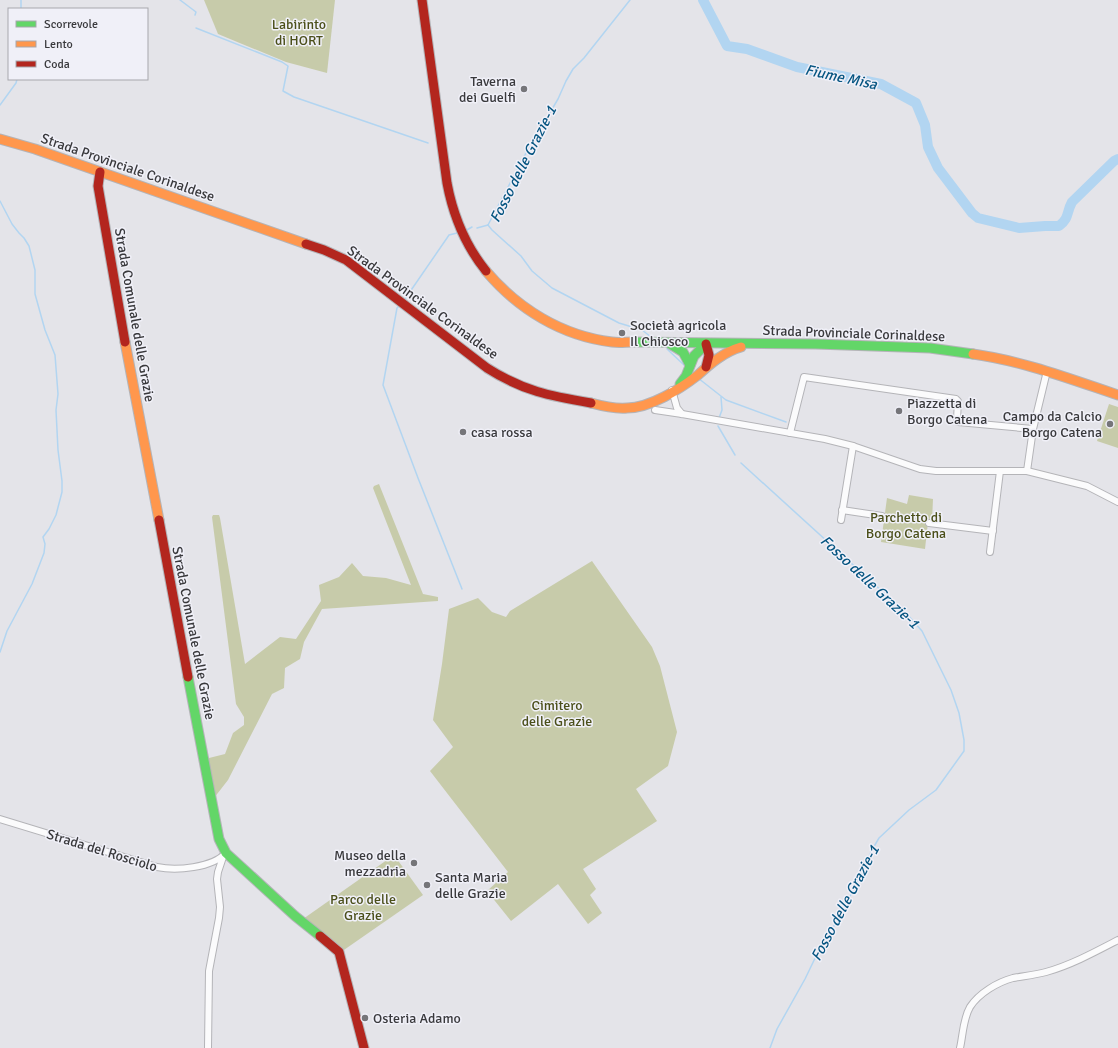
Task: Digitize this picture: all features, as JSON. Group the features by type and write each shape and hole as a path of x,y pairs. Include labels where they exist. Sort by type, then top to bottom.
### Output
{"street":[{"path":"422,0 447,183 454,212 464,238 478,262 494,281 513,299 536,315 560,328 612,342 706,344 709,350 710,359 706,367"},
{"name":"Strada Provinciale Corinaldese","path":"0,139 35,149 324,250 346,260 487,368 505,379 523,387 558,397 603,405 632,408 654,401 686,383 732,348 752,344"},
{"name":"Strada Comunale delle Grazie","path":"100,172 98,186 134,396 219,839 224,855 295,916 334,946 339,952 364,1048"},
{"path":"665,342 680,348 688,357 690,365"},
{"name":"Strada Provinciale Corinaldese","path":"672,390 681,383 694,356 706,344 752,344 930,348 994,356 1048,371 1118,395"},
{"path":"1027,471 1033,429 1048,371"},
{"path":"790,433 804,377 956,399 958,401 958,422 1033,429"},
{"path":"672,390 677,408 682,414"},
{"path":"655,410 825,439 854,446 920,469 936,471 1027,471 1088,486 1118,502"},
{"path":"841,520 854,446"},
{"path":"990,552 1000,471"},
{"path":"842,510 882,516"},
{"path":"929,523 993,531"},
{"name":"Strada del Rosciolo","path":"0,819 168,870 196,867 224,855"},
{"path":"208,1048 209,971 220,907 217,879 224,855"},
{"path":"960,1048 965,1020 971,1006 979,997 995,985 1011,979 1046,972 1079,960 1118,940"}],"green space":[{"name":"Labirinto di HORT","path":"204,0 335,0 327,73 286,62 218,34"},
{"name":"Campo da Calcio Borgo Catena","path":"1109,404 1118,407 1118,448 1097,441"},
{"path":"379,484 423,594 438,597 438,601 322,609 304,642 300,659 285,668 284,688 272,694 228,780 214,798 205,759 225,754 233,733 244,725 244,717 236,704 212,517 213,515 219,515 220,518 245,664 280,637 296,639 321,601 319,585 339,577 352,563 363,576 386,578 411,585 373,488"},
{"name":"Parchetto di Borgo Catena","path":"909,495 933,499 932,521 928,522 925,549 881,542 887,498 907,504"},
{"name":"Cimitero delle Grazie","path":"592,561 652,647 660,666 677,732 668,766 636,789 657,821 583,869 596,889 590,895 602,913 588,924 558,884 511,921 487,891 508,872 430,771 453,747 433,720 449,609 478,598 492,612 506,617 510,611"},
{"name":"Parco delle Grazie","path":"394,855 423,895 341,952 303,919"}],"waterway":[{"path":"21,0 21,8"},
{"path":"180,0 196,12 195,15"},
{"name":"Fosso delle Grazie-1","path":"488,225 573,69 584,58 630,0"},
{"name":"Fiume Misa","path":"703,0 727,46 747,49 797,67 881,84 916,103 925,125 928,147 938,168 972,213 978,218 1019,228 1059,226 1066,217 1072,202 1114,161 1118,159"},
{"path":"196,28 282,62 288,66 283,91 294,97 428,143"},
{"path":"0,105 17,80"},
{"path":"0,201 12,224 29,246 35,270 35,294 45,330 55,355 58,394 56,410 58,450 62,481 62,492 56,515 43,537 45,544 44,553 32,584 7,631 0,652"},
{"name":"Fosso delle Grazie-1","path":"488,225 521,256 532,271 552,288 619,323 642,330 651,337"},
{"path":"477,228 488,225"},
{"path":"465,231 472,227"},
{"path":"405,299 449,235 457,233"},
{"path":"399,306 397,308 383,385 462,589"},
{"name":"Fosso delle Grazie-1","path":"667,349 684,365"},
{"path":"698,378 726,400 786,422"},
{"name":"Fosso delle Grazie-1","path":"719,418 722,410 721,397"},
{"name":"Fosso delle Grazie-1","path":"718,426 735,455"},
{"name":"Fosso delle Grazie-1","path":"741,463 906,613 922,631 951,690 959,713 964,740 964,751 936,790 909,810 879,838 837,921 819,950 805,979 777,1029 770,1048"}],"traffic: fast":[{"path":"633,342 816,344 930,348 973,354"},
{"path":"670,344 683,352 690,365"},
{"path":"680,384 686,376 694,356 706,344"},
{"path":"188,677 219,839 226,853 295,916 320,936"}],"traffic: slow":[{"path":"0,139 35,149 306,244"},
{"path":"486,271 499,285 527,309 559,327 594,339 615,342 633,342"},
{"path":"125,342 159,520"},
{"path":"591,403 622,408 645,405 664,397 683,386 723,355 741,347"},
{"path":"973,354 1028,366 1118,395"}],"traffic: jam":[{"path":"422,0 447,183 456,218 472,251 486,271"},
{"path":"100,172 98,186 125,342"},
{"path":"306,244 346,260 487,368 500,376 537,392 591,403"},
{"path":"706,344 709,355 706,367"},
{"path":"159,520 188,677"},
{"path":"320,936 339,952 364,1048"}],"place":[{"name":"Taverna dei Guelfi","path":"524,89"},
{"name":"Società agricola Il Chiosco","path":"622,333"},
{"name":"Piazzetta di Borgo Catena","path":"899,411"},
{"name":"Campo da Calcio Borgo Catena","path":"1110,424"},
{"name":"casa rossa","path":"463,432"},
{"name":"Museo della mezzadria","path":"414,863"},
{"name":"Santa Maria delle Grazie","path":"427,885"},
{"name":"Osteria Adamo","path":"365,1018"}]}
